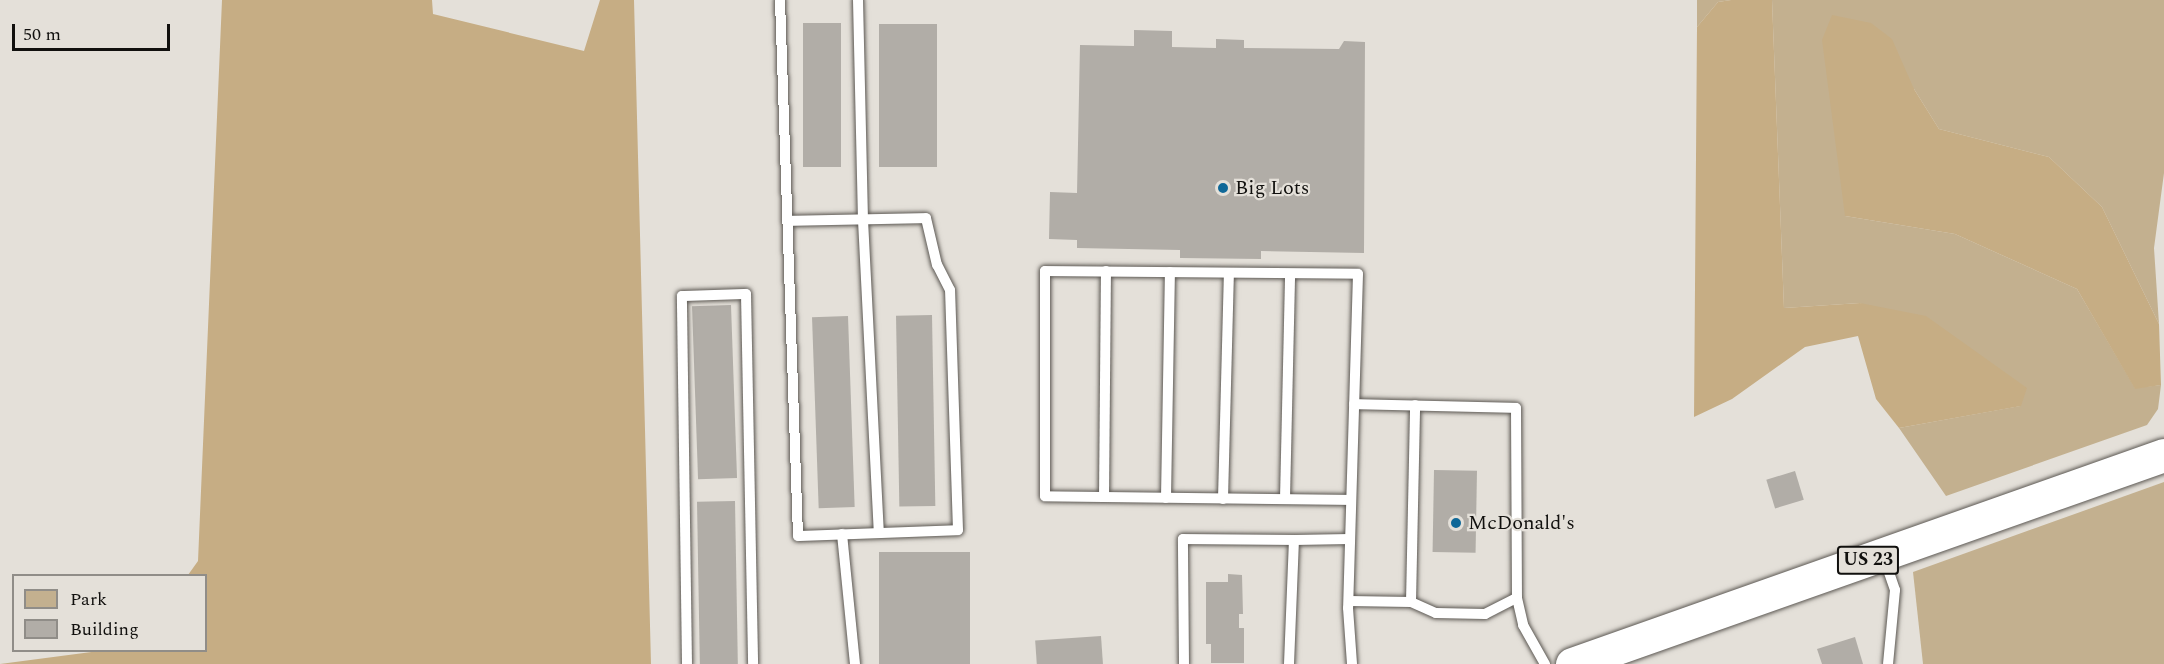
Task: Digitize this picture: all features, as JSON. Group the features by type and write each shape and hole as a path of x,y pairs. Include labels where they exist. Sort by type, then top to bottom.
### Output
{"highway":[{"name":"US 23","path":"1572,664 2164,455"}],"lane":[{"path":"780,0 787,221 798,536 958,530 950,290 937,265 926,218 787,221"},
{"path":"858,0 863,220 879,533"},
{"path":"1351,500 1045,496 1045,271 1358,274 1348,601 1352,664"},
{"path":"1104,497 1106,271"},
{"path":"1167,498 1170,272"},
{"path":"1223,499 1229,273"},
{"path":"1285,499 1290,273"},
{"path":"687,664 682,296 746,294 753,664"},
{"path":"1354,404 1516,408 1517,598 1523,625 1545,664"},
{"path":"1411,602 1415,405"},
{"path":"842,534 855,664"},
{"path":"1184,664 1183,539 1350,539"},
{"path":"1289,664 1294,540"},
{"path":"1882,555 1895,590 1888,664"},
{"path":"1348,601 1411,602 1436,613 1485,614 1517,598"}],"green space":[{"path":"1697,0 1731,0 1718,2 1697,27"},
{"path":"1772,0 2164,0 2164,173 2154,248 2159,324 2102,207 2049,157 1939,129 1914,89 1845,216 1955,234 2077,289 2135,388 2161,385 2158,409 2147,425 1946,496 1899,428 2020,406 1860,303 1784,308"},
{"path":"2164,482 2164,664 1923,664 1913,572"}],"shaded area":[{"path":"222,0 432,0 433,14 584,51 600,0 634,0 651,664 0,664 91,652 207,652 207,574 189,574 198,561"},
{"path":"1772,0 1784,308 1860,303 1926,316 2027,388 2021,406 1899,428 1876,399 1858,336 1805,347 1732,399 1694,417 1697,27 1718,2"},
{"path":"1832,15 1871,23 1892,39 1914,89 1939,129 2049,157 2102,207 2159,324 2161,385 2135,389 2077,289 1955,234 1845,216 1822,40"}],"building":[{"path":"803,23 841,23 841,167 803,167"},
{"path":"879,24 937,24 937,167 879,167"},
{"path":"1134,30 1172,31 1172,47 1216,48 1216,39 1244,40 1244,48 1339,49 1344,41 1365,42 1364,253 1261,251 1261,259 1180,258 1180,250 1077,248 1077,240 1049,239 1050,192 1077,193 1080,45 1134,46"},
{"path":"731,305 737,478 698,479 692,306"},
{"path":"932,315 935,506 899,507 896,316"},
{"path":"848,316 855,507 819,508 812,317"},
{"path":"1434,470 1477,471 1476,553 1433,552"},
{"path":"1795,471 1804,500 1775,508 1766,480"},
{"path":"735,501 738,664 700,664 697,502"},
{"path":"879,552 970,552 970,664 879,664"},
{"path":"1228,574 1242,575 1243,614 1239,614 1239,628 1244,628 1244,663 1211,663 1211,644 1206,644 1206,582 1228,582"},
{"path":"1101,636 1103,664 1037,664 1035,641"},
{"path":"1855,637 1863,664 1822,664 1817,649"}],"place":[{"name":"Big Lots","path":"1223,188"},
{"name":"McDonald's","path":"1456,523"}]}
